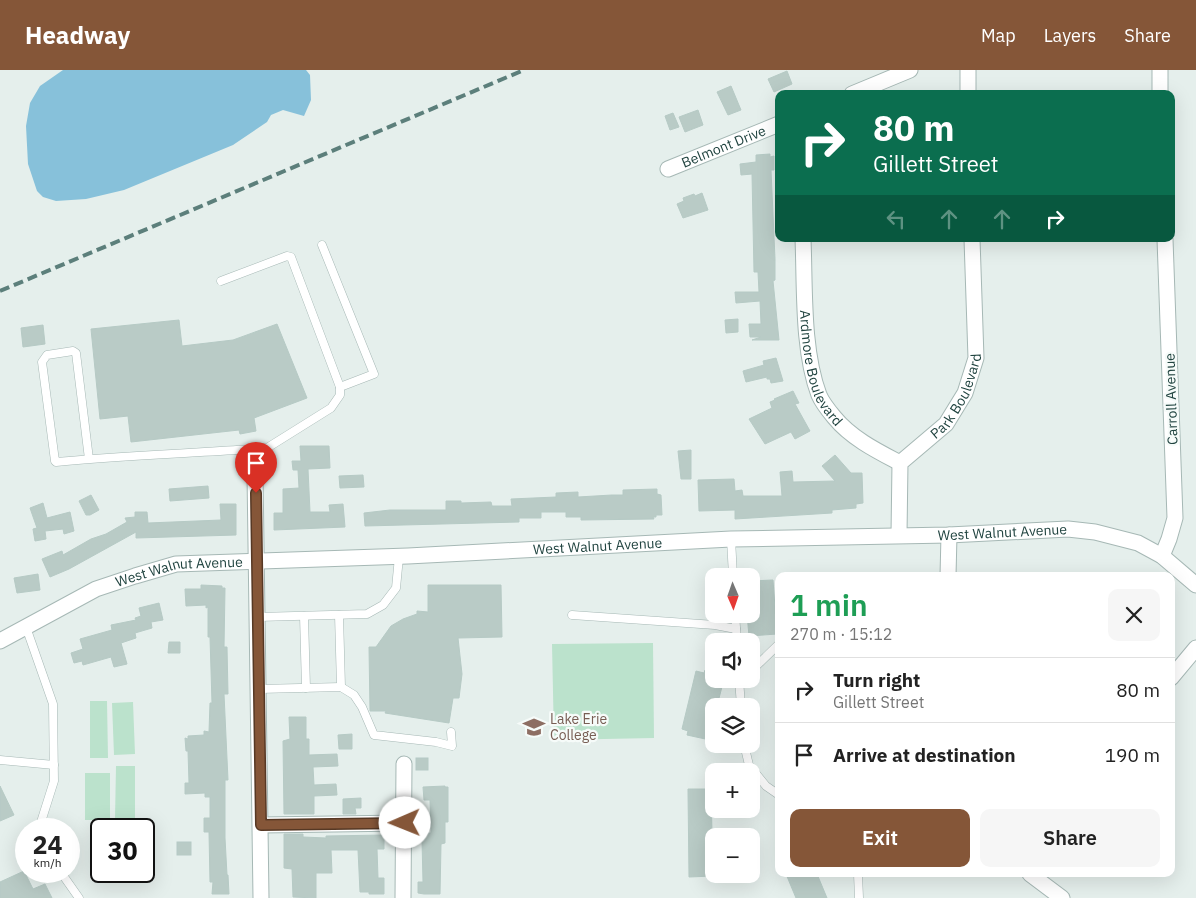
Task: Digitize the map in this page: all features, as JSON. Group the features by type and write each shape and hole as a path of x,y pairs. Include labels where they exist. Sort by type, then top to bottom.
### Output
{"street":[{"path":"862,90 910,70"},
{"path":"968,70 968,90"},
{"path":"1160,70 1160,90"},
{"name":"Belmont Drive","path":"668,170 775,126"},
{"name":"Ardmore Boulevard","path":"803,242 808,337 813,370 820,396 835,418 865,444 900,463"},
{"name":"Park Boulevard","path":"900,463 946,424 965,393 976,358 972,242"},
{"name":"Carroll Avenue","path":"1162,556 1169,539 1174,518 1165,242"},
{"path":"899,535 900,463"},
{"path":"256,474 261,898"},
{"name":"West Walnut Avenue","path":"0,638 26,627 96,589 176,564 399,557 731,539 949,535 1068,529 1121,537 1138,543 1162,556 1196,585"},
{"path":"948,572 949,535"},
{"path":"1175,673 1196,648"},
{"path":"403,898 404,764"},
{"path":"261,825 405,823"},
{"path":"1034,877 1062,898"}],"lane":[{"path":"322,245 374,374 340,387"},
{"path":"89,459 76,353 73,351 47,355 42,362 55,461 89,459 254,449 267,448 331,408 340,395 340,387 291,257 288,256 220,281"},
{"path":"254,449 256,474"},
{"path":"731,539 733,568"},
{"path":"258,617 367,614 383,605 396,588 399,557"},
{"path":"339,614 342,687"},
{"path":"572,615 715,625 736,629"},
{"path":"304,616 306,688"},
{"path":"736,623 736,633"},
{"path":"26,627 53,704 54,781 42,818"},
{"path":"760,662 775,648"},
{"path":"259,689 342,687 354,695 362,707 374,735 452,746 451,732"},
{"path":"746,753 749,765 766,786 775,792"},
{"path":"0,760 54,765"},
{"path":"858,877 859,898"},
{"path":"68,883 79,898"}],"green space":[{"path":"653,643 654,738 554,740 552,644"},
{"path":"90,701 107,701 108,758 90,758"},
{"path":"133,702 135,754 114,755 112,703"},
{"path":"116,766 135,766 135,818 115,818"},
{"path":"85,773 110,773 110,818 90,818 90,820 85,820"}],"water":[{"path":"63,70 306,70 310,75 311,100 304,116 283,110 271,115 267,122 233,145 124,190 86,199 56,201 43,197 37,191 28,164 26,126 30,103 40,86"}],"building":[{"path":"787,71 792,84 774,92 768,79"},
{"path":"731,86 741,110 728,115 717,92"},
{"path":"698,110 703,125 685,132 679,117"},
{"path":"673,113 679,127 670,130 665,116"},
{"path":"770,154 770,157 774,156 774,170 771,170 775,259 775,280 773,281 779,340 752,340 761,337 750,337 749,324 761,324 760,301 736,303 735,292 759,292 758,272 754,272 752,174 741,175 740,164 756,162 756,155"},
{"path":"702,193 708,210 683,218 677,204 684,201 683,198"},
{"path":"738,319 738,332 726,333 725,320"},
{"path":"179,320 182,346 233,340 277,324 307,398 254,418 256,431 240,434 239,430 131,442 128,416 100,419 91,329"},
{"path":"43,325 45,344 23,347 21,328"},
{"path":"776,358 783,381 771,383 767,377 746,382 743,371 764,365 763,361"},
{"path":"793,391 799,403 795,404 810,431 795,439 791,432 765,444 749,419 772,408 770,402 774,399"},
{"path":"300,446 329,446 330,468 308,469 310,512 330,512 329,505 343,504 345,527 274,530 274,513 283,513 283,489 299,488 298,470 293,470 292,461 301,461"},
{"path":"691,450 691,479 681,479 678,451"},
{"path":"835,455 851,473 862,473 863,503 856,504 856,508 832,510 832,513 735,519 735,510 699,511 698,480 734,479 735,491 742,490 743,496 782,496 780,472 792,471 793,482 835,481 822,466"},
{"path":"363,475 364,487 340,488 339,476"},
{"path":"208,486 209,498 170,501 169,489"},
{"path":"657,489 657,494 661,495 662,515 656,515 656,517 653,517 654,519 581,520 581,517 566,517 566,512 541,512 541,518 519,518 519,522 365,526 364,513 390,510 446,510 446,501 461,501 461,503 491,502 492,506 512,506 511,499 556,497 556,493 578,492 578,497 623,495 623,490"},
{"path":"91,495 99,510 86,515 79,501"},
{"path":"43,503 47,518 70,512 74,531 64,534 63,529 45,531 46,539 35,541 33,529 37,528 30,508"},
{"path":"220,504 236,504 236,535 136,538 136,532 69,569 50,577 42,559 62,551 63,555 91,539 106,534 127,522 125,518 135,517 135,512 147,512 148,523 221,520"},
{"path":"38,574 40,590 17,593 14,578"},
{"path":"773,580 775,634 760,635 760,633 749,633 748,623 760,623 760,581"},
{"path":"201,585 222,586 222,588 225,588 224,647 227,647 228,694 224,694 228,780 225,780 225,838 229,894 212,894 213,882 210,882 209,832 204,832 204,818 210,818 210,797 205,797 205,793 185,794 185,783 189,783 188,751 186,751 185,738 188,739 188,736 204,735 204,731 209,732 210,703 212,703 208,607 206,608 206,605 186,606 185,589 201,589"},
{"path":"428,585 501,585 502,637 458,638 462,674 459,698 453,698 449,723 385,713 386,711 370,711 369,647 376,647 391,626 417,614 417,611 428,612"},
{"path":"159,603 163,620 151,622 152,628 135,633 136,638 121,643 127,664 114,667 111,657 83,665 82,661 74,663 71,653 83,649 80,639 112,630 111,625 136,620 135,618 141,616 139,608"},
{"path":"169,642 180,642 180,653 168,653"},
{"path":"705,670 705,688 722,688 719,698 705,698 705,739 687,735 688,731 682,729 696,671 704,673"},
{"path":"289,717 306,717 306,739 309,739 309,755 337,754 338,766 313,767 314,785 336,784 337,795 314,796 314,814 284,814 283,741 290,739"},
{"path":"352,734 352,749 339,749 338,735"},
{"path":"416,758 428,758 428,770 416,770"},
{"path":"0,786 14,815 0,821"},
{"path":"423,787 448,787 448,822 445,822 445,843 441,844 440,894 418,893 418,882 423,882 422,840 424,840 424,833 431,833 430,800 424,800"},
{"path":"688,789 705,789 705,818 712,818 712,828 705,828 705,876 689,877"},
{"path":"361,798 361,808 355,808 356,814 343,814 343,799"},
{"path":"284,834 303,834 303,837 326,838 326,836 384,835 384,849 377,849 378,878 384,878 384,894 360,892 358,850 331,850 332,873 316,873 316,898 293,897 292,869 284,868"},
{"path":"177,842 191,842 191,855 177,855"},
{"path":"15,875 15,883 30,883 33,889 45,884 52,898 0,898 0,882"},
{"path":"787,877 818,877 827,898 796,898"}],"railway":[{"path":"0,291 524,70"}],"place":[{"name":"Lake Erie College","path":"534,727"}],"route":[{"path":"256,493 261,825 405,823"}]}
